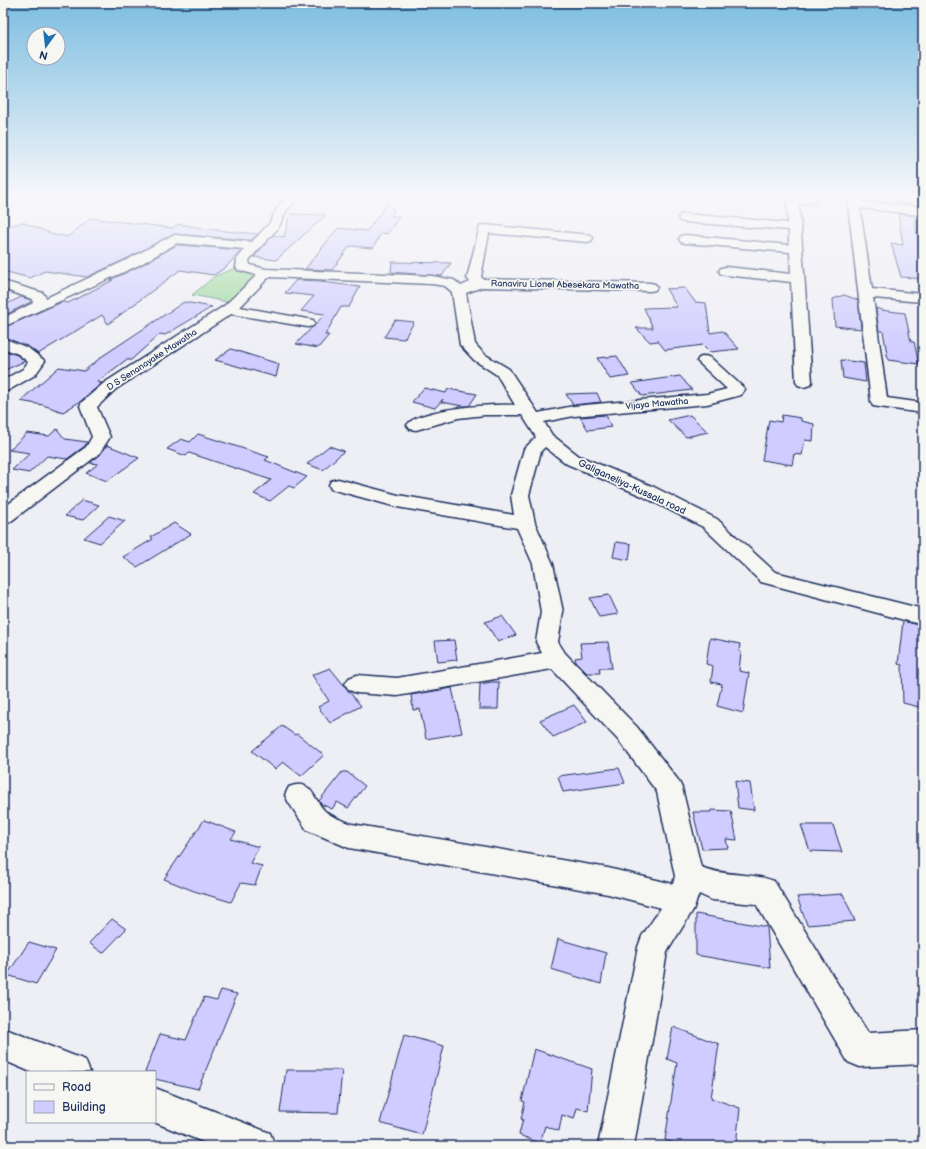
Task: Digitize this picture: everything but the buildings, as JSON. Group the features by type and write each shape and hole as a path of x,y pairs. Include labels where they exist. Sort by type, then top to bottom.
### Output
{"street":[{"path":"3,323 134,262 158,249"},
{"path":"253,249 243,259 243,267 266,273 432,280 449,284 459,291 480,283 474,278 480,249"},
{"path":"793,249 797,249 804,382"},
{"path":"859,249 879,402 923,408"},
{"path":"726,271 798,279"},
{"name":"D S Senanayake Mawatha","path":"3,518 94,450 101,437 88,406 110,386 229,309 266,273"},
{"name":"Ranaviru Lionel Abesekara Mawatha","path":"480,283 650,286"},
{"path":"3,286 38,296 41,305"},
{"name":"Galiganeliya-Kussala road","path":"459,291 468,345 479,357 503,372 536,422 573,460 647,491 710,524 768,576 923,617"},
{"path":"865,293 923,298"},
{"path":"229,309 308,323"},
{"path":"3,343 23,351 38,361 28,372 3,387"},
{"name":"Vijaya Mawatha","path":"536,422 574,411 707,399 735,392 737,389 705,361"},
{"path":"416,425 434,418 476,409 536,422 533,449 520,495 525,522 543,564 552,612 547,642 557,659 628,734 669,788 686,888 653,947 616,1146"},
{"path":"338,485 397,501 525,522"},
{"path":"358,684 398,687 557,659"},
{"path":"298,795 317,821 349,836 608,881 686,888 712,886 764,891 860,1050 923,1047"},
{"path":"3,1044 70,1071"},
{"path":"156,1105 257,1146"}],"green space":[{"path":"238,267 262,275 233,303 192,295 215,276"}]}
